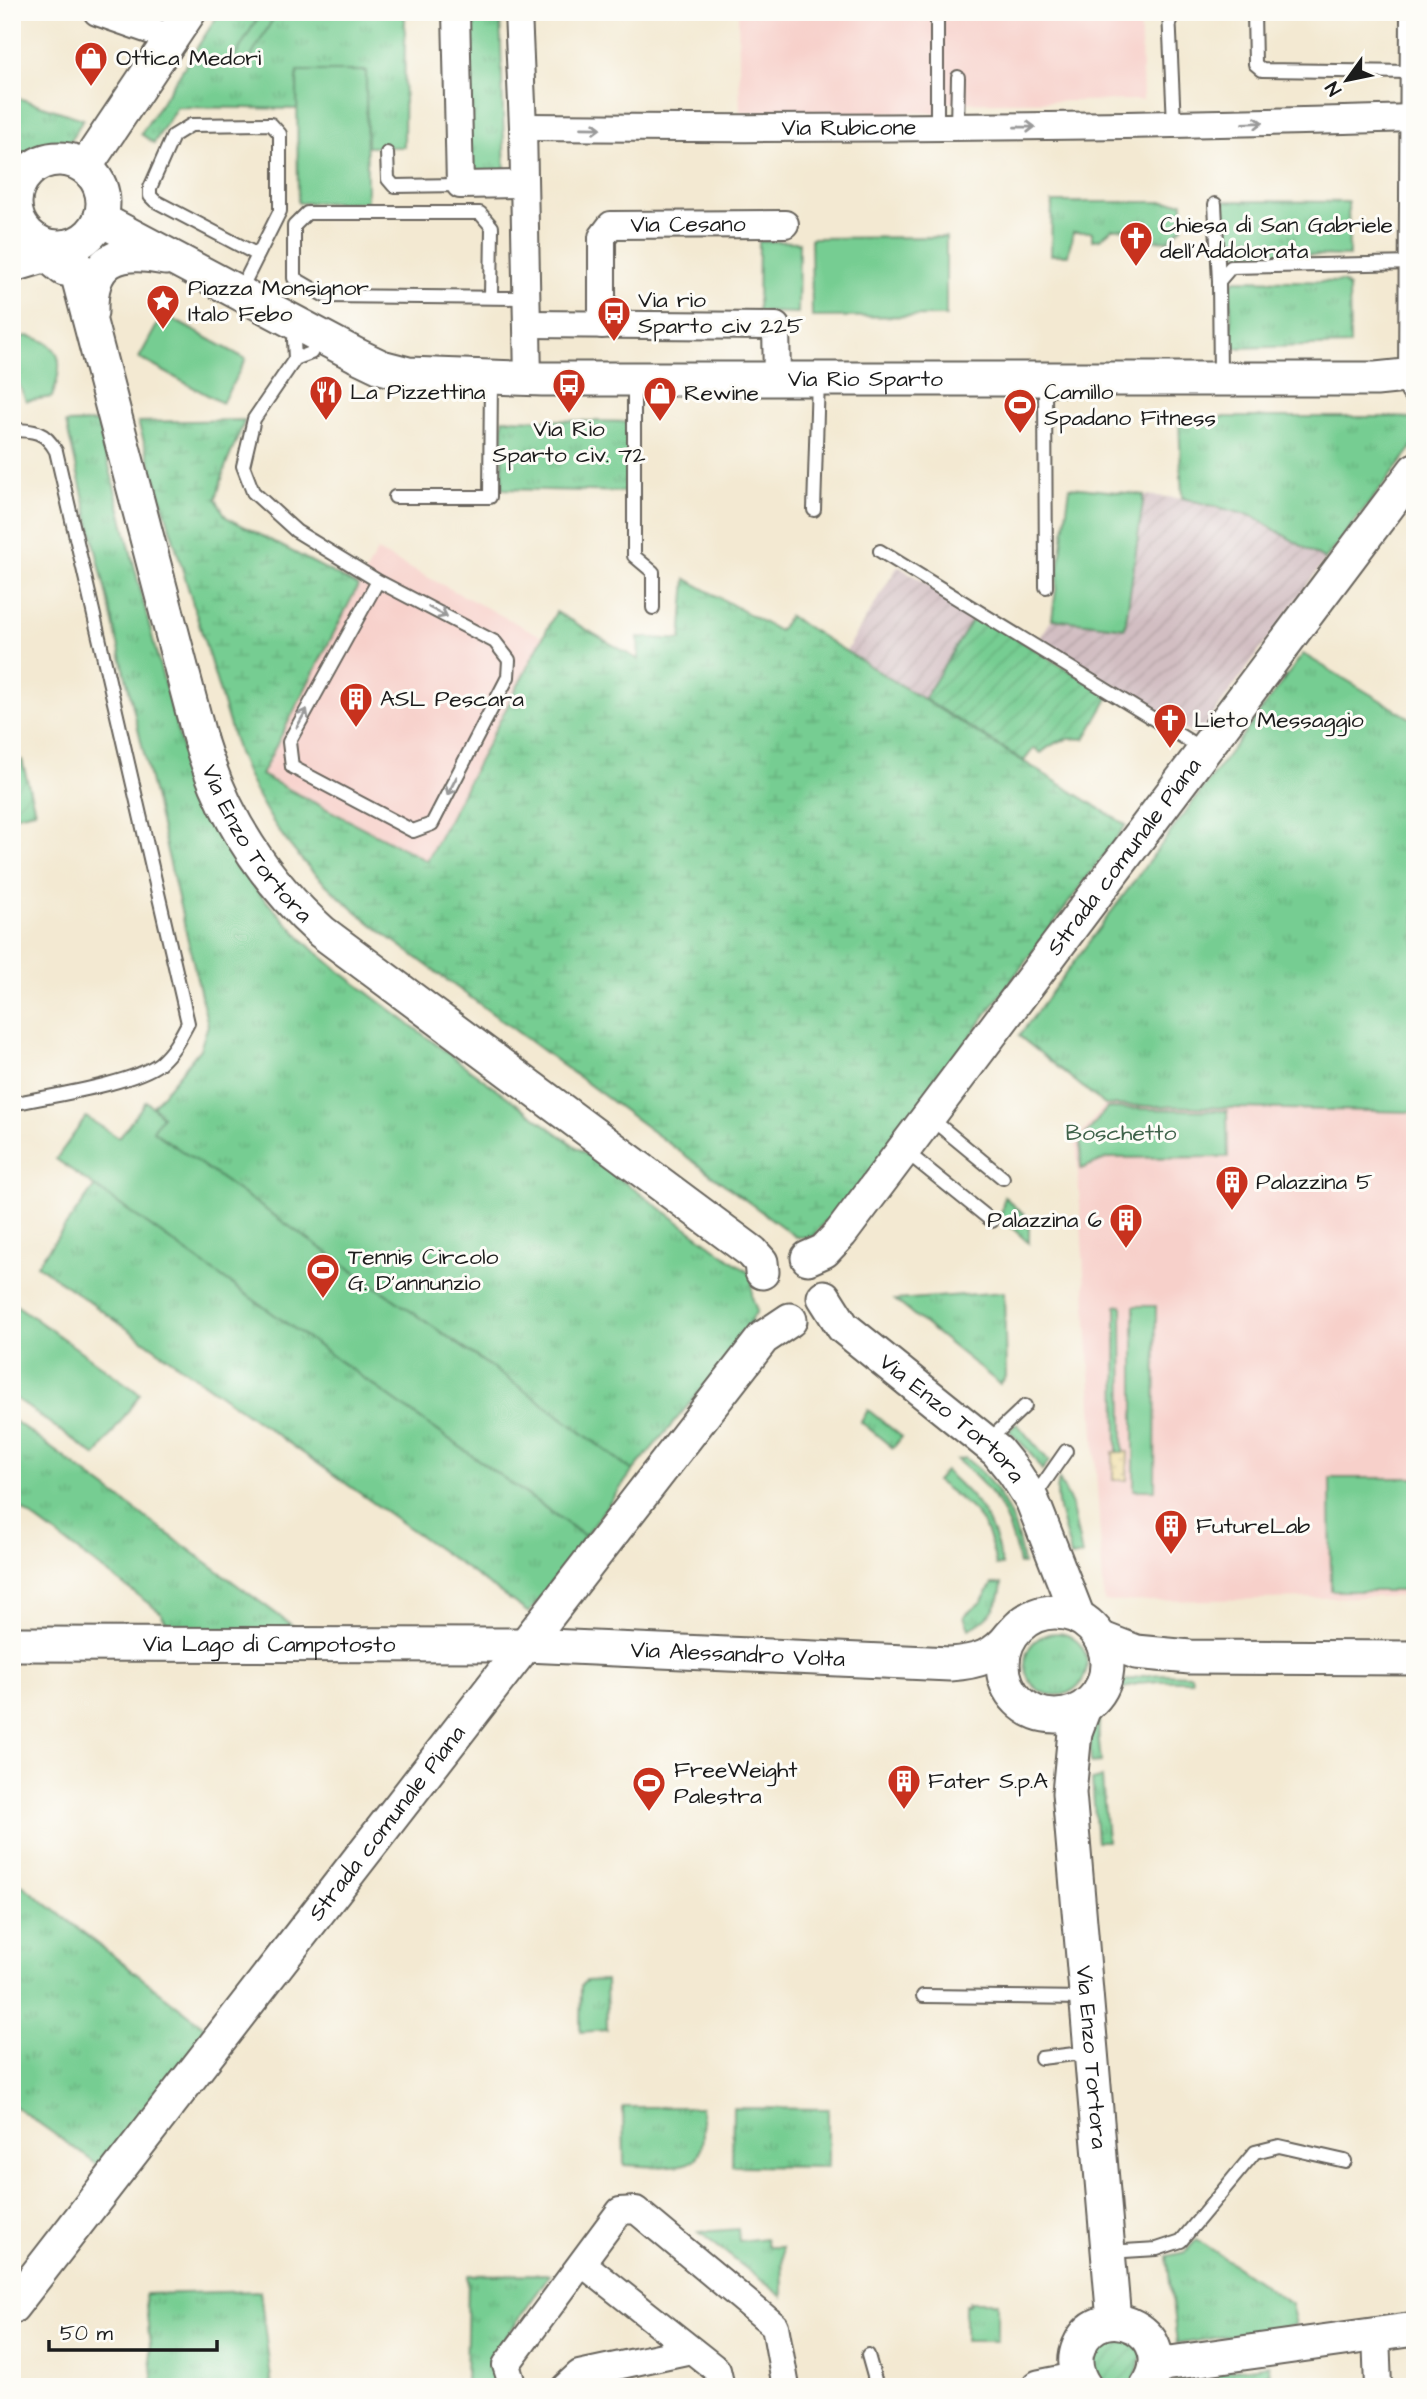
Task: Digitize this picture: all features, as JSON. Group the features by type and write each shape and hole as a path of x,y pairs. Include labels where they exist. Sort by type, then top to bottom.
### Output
{"street":[{"path":"85,167 181,25 97,12"},
{"path":"456,12 460,185 523,184"},
{"path":"518,12 528,379"},
{"path":"1413,12 1414,382"},
{"name":"Via Rubicone","path":"523,127 740,130 947,128 1414,118"},
{"path":"62,159 85,167 102,190 100,219 88,236 70,246 55,247 21,258 26,232 16,213 15,190 22,180 39,163 62,159"},
{"name":"Via Rio Sparto","path":"100,219 381,367 408,374 528,379 1376,379 1414,382"},
{"name":"Via Cesano","path":"602,325 601,237 611,225 785,224"},
{"name":"Via Enzo Tortora","path":"70,246 209,769 231,819 260,866 279,890 322,932 759,1259 987,1443 1014,1472 1037,1514 1089,1628"},
{"path":"92,331 92,289 96,274 102,266 112,259 133,254 148,254 175,260"},
{"path":"21,258 47,255 64,268 92,331"},
{"path":"527,324 776,326 777,379"},
{"name":"Strada comunale Piana","path":"12,2307 526,1645 1415,470"},
{"path":"1037,1514 1043,1553 1041,1579 1003,1662 1004,1675 1016,1699 1037,1713 1053,1716 1069,1714 1134,1670 1190,1657"},
{"path":"1019,1628 1043,1613 1061,1612 1136,1652 1190,1657 1415,1658"},
{"name":"Via Alessandro Volta","path":"526,1645 950,1664 971,1663 985,1658 998,1650 1019,1628"},
{"path":"1089,1628 1107,1662 1106,1675 1093,1698"},
{"name":"Via Lago di Campotosto","path":"12,1644 526,1645"},
{"name":"Via Alessandro Volta","path":"950,1664 1009,1689"},
{"name":"Via Enzo Tortora","path":"1093,1698 1075,1732 1069,1793 1114,2321"},
{"name":"Via Enzo Tortora","path":"1037,1713 1052,1744 1069,1793"},
{"path":"513,2387 506,2365 620,2211 636,2210 775,2326 786,2387"},
{"path":"582,2263 717,2370 721,2387"},
{"path":"1039,2387 1082,2383 1076,2366 1076,2353 1081,2341 1101,2324 1114,2321 1136,2326 1152,2343 1152,2376 1415,2329"},
{"path":"1376,2334 1378,2387"},
{"path":"565,2387 579,2374 691,2350"}],"lane":[{"path":"933,12 937,17 947,128"},
{"path":"1169,12 1174,124"},
{"path":"1254,12 1255,64 1262,71 1414,72"},
{"path":"947,128 958,77"},
{"path":"239,293 280,211 280,134 271,124 191,125 173,136 150,188 150,196 258,254"},
{"path":"387,153 388,179 394,186 460,185"},
{"path":"1215,204 1220,379"},
{"path":"491,297 492,227 480,213 307,213 294,226 294,278 325,296 526,298"},
{"path":"1219,281 1231,267 1414,263"},
{"path":"295,359 311,354 311,331 294,340 295,359 254,419 243,466 253,492 296,531 377,581 495,642 509,660 508,677 432,824 413,831 292,767 289,742 377,581"},
{"path":"395,497 491,497 491,377"},
{"path":"634,379 634,556 653,572 653,608"},
{"path":"814,510 818,379"},
{"path":"1045,379 1046,587"},
{"path":"12,430 34,430 49,438 56,451 188,1023 177,1045 159,1063 137,1076 12,1104"},
{"path":"880,551 1205,750"},
{"path":"928,1116 1003,1178"},
{"path":"903,1150 992,1221"},
{"path":"987,1443 1025,1406"},
{"path":"1037,1514 1066,1451"},
{"path":"923,1996 1087,1998"},
{"path":"1041,2058 1091,2052"},
{"path":"1108,2252 1157,2249 1181,2241 1255,2152 1279,2146 1345,2161"},
{"path":"868,2355 877,2387"}],"shaded area":[{"path":"738,12 1140,12 1143,100 940,103 940,113 740,113"},
{"path":"1144,495 1188,499 1252,516 1325,560 1197,737 1040,638 1052,619 1125,627"},
{"path":"377,551 543,637 427,861 261,775"},
{"path":"898,566 976,614 924,699 846,651"},
{"path":"1105,1105 1415,1112 1415,1596 1104,1602 1076,1141"}],"green space":[{"path":"220,12 405,12 404,147 367,147 365,71 297,71 298,109 177,107 154,143 141,134"},
{"path":"261,12 277,12 244,69 232,62"},
{"path":"462,12 500,12 505,176 465,177"},
{"path":"297,71 366,71 367,202 298,203"},
{"path":"12,96 83,119 64,152 46,155 28,164 12,158 12,118 15,108 12,107"},
{"path":"1224,201 1348,202 1349,256 1226,253"},
{"path":"1052,202 1183,202 1183,226 1168,241 1153,240 1139,228 1112,229 1100,239 1092,240 1092,232 1073,232 1068,255 1051,255"},
{"path":"946,237 946,316 812,317 811,238"},
{"path":"759,241 799,242 798,313 758,312"},
{"path":"1235,280 1343,282 1349,288 1350,345 1232,348 1230,287"},
{"path":"163,314 246,359 222,403 139,358"},
{"path":"27,336 40,339 55,350 59,366 52,397 26,401 12,369 12,344"},
{"path":"1179,417 1401,417 1415,420 1415,444 1325,560 1252,516 1182,498"},
{"path":"503,419 631,422 630,492 502,489"},
{"path":"245,420 226,465 216,499 226,517 358,586 261,775 427,861 556,612 639,660 638,637 681,640 686,579 779,631 789,616 1126,825 832,1224 826,1220 813,1237 796,1237 387,936 317,876 281,834 265,810 238,753 138,422"},
{"path":"98,422 187,766 220,837 257,891 307,944 333,966 458,1061 752,1275 752,1297 757,1311 750,1322 755,1326 633,1471 535,1398 152,1131 162,1116 153,1106 200,1049 208,1025 66,423"},
{"path":"1070,487 1144,495 1125,628 1052,619"},
{"path":"976,614 1110,695 1085,739 1061,741 1041,753 1034,748 1024,761 924,699"},
{"path":"1303,654 1415,721 1415,1112 1105,1105 1019,1036"},
{"path":"22,760 35,811 12,816 12,762"},
{"name":"Tennis Circolo G. D'annunzio","path":"146,1101 162,1116 153,1131 535,1398 633,1471 585,1536 56,1159 86,1117 119,1138"},
{"name":"Boschetto","path":"1107,1108 1227,1111 1228,1157 1108,1158 1081,1169 1080,1142"},
{"path":"95,1186 585,1536 529,1613 37,1265"},
{"path":"1004,1196 1029,1220 1029,1243 1001,1218"},
{"path":"1004,1292 1006,1377 1000,1384 895,1300"},
{"path":"12,1302 140,1394 96,1456 12,1396"},
{"path":"1122,1305 1123,1452 1117,1452 1116,1306"},
{"path":"1134,1306 1156,1306 1155,1490 1134,1490"},
{"path":"868,1410 902,1437 893,1448 861,1422"},
{"path":"12,1419 301,1632 171,1629 160,1612 12,1502"},
{"path":"1016,1423 1049,1461 1042,1470 1028,1450 1009,1431"},
{"path":"965,1458 988,1479 1005,1505 1016,1533 1023,1564 1019,1564 999,1505 982,1483 957,1460"},
{"path":"945,1471 983,1512 994,1535 1002,1565 996,1566 988,1536 970,1507 936,1481"},
{"path":"1330,1478 1415,1478 1415,1591 1331,1591"},
{"path":"1059,1479 1071,1503 1082,1555 1071,1557 1057,1498"},
{"path":"992,1584 1002,1584 996,1606 988,1617 969,1629 964,1616 982,1601"},
{"path":"1056,1633 1078,1642 1087,1664 1078,1686 1056,1695 1034,1686 1025,1664 1034,1642"},
{"path":"1163,1674 1191,1675 1192,1681 1137,1684 1114,1694 1106,1704 1099,1723 1101,1762 1091,1763 1092,1725 1102,1698 1125,1681"},
{"path":"1102,1778 1107,1841 1097,1841 1092,1780"},
{"path":"12,1877 210,2031 102,2168 12,2104"},
{"path":"606,1980 607,2030 580,2032 581,1985 586,1981"},
{"path":"623,2107 701,2107 703,2138 698,2156 693,2161 675,2166 624,2165"},
{"path":"733,2108 828,2109 828,2167 732,2166"},
{"path":"738,2229 739,2241 766,2238 768,2247 782,2247 783,2297 699,2232"},
{"path":"1197,2239 1291,2304 1296,2325 1177,2344 1167,2256 1185,2252"},
{"path":"550,2274 491,2359 500,2387 466,2387 468,2275"},
{"path":"260,2291 272,2387 154,2387 145,2294"},
{"path":"969,2302 997,2302 997,2341 965,2341 965,2305 969,2305"},
{"path":"1115,2331 1144,2352 1131,2387 1099,2386 1086,2353"},
{"path":"1269,2365 1271,2387 1176,2387 1175,2377"}],"sand":[{"path":"1113,1452 1128,1452 1127,1480 1113,1480"}],"place":[{"name":"Ottica Medori","path":"91,88"},
{"name":"Chiesa di San Gabriele dell'Addolorata","path":"1136,268"},
{"name":"Piazza Monsignor Italo Febo","path":"163,331"},
{"name":"Via rio Sparto civ 225","path":"614,343"},
{"name":"Via Rio Sparto civ. 72","path":"569,415"},
{"name":"La Pizzettina","path":"326,422"},
{"name":"Rewine","path":"660,423"},
{"name":"Camillo Spadano Fitness","path":"1020,435"},
{"name":"ASL Pescara","path":"356,729"},
{"name":"Lieto Messaggio","path":"1170,750"},
{"name":"Palazzina 5","path":"1232,1212"},
{"name":"Palazzina 6","path":"1126,1250"},
{"name":"Tennis Circolo G. D'annunzio","path":"323,1300"},
{"name":"FutureLab","path":"1171,1556"},
{"name":"Fater S.p.A","path":"904,1811"},
{"name":"FreeWeight Palestra","path":"649,1813"}]}
